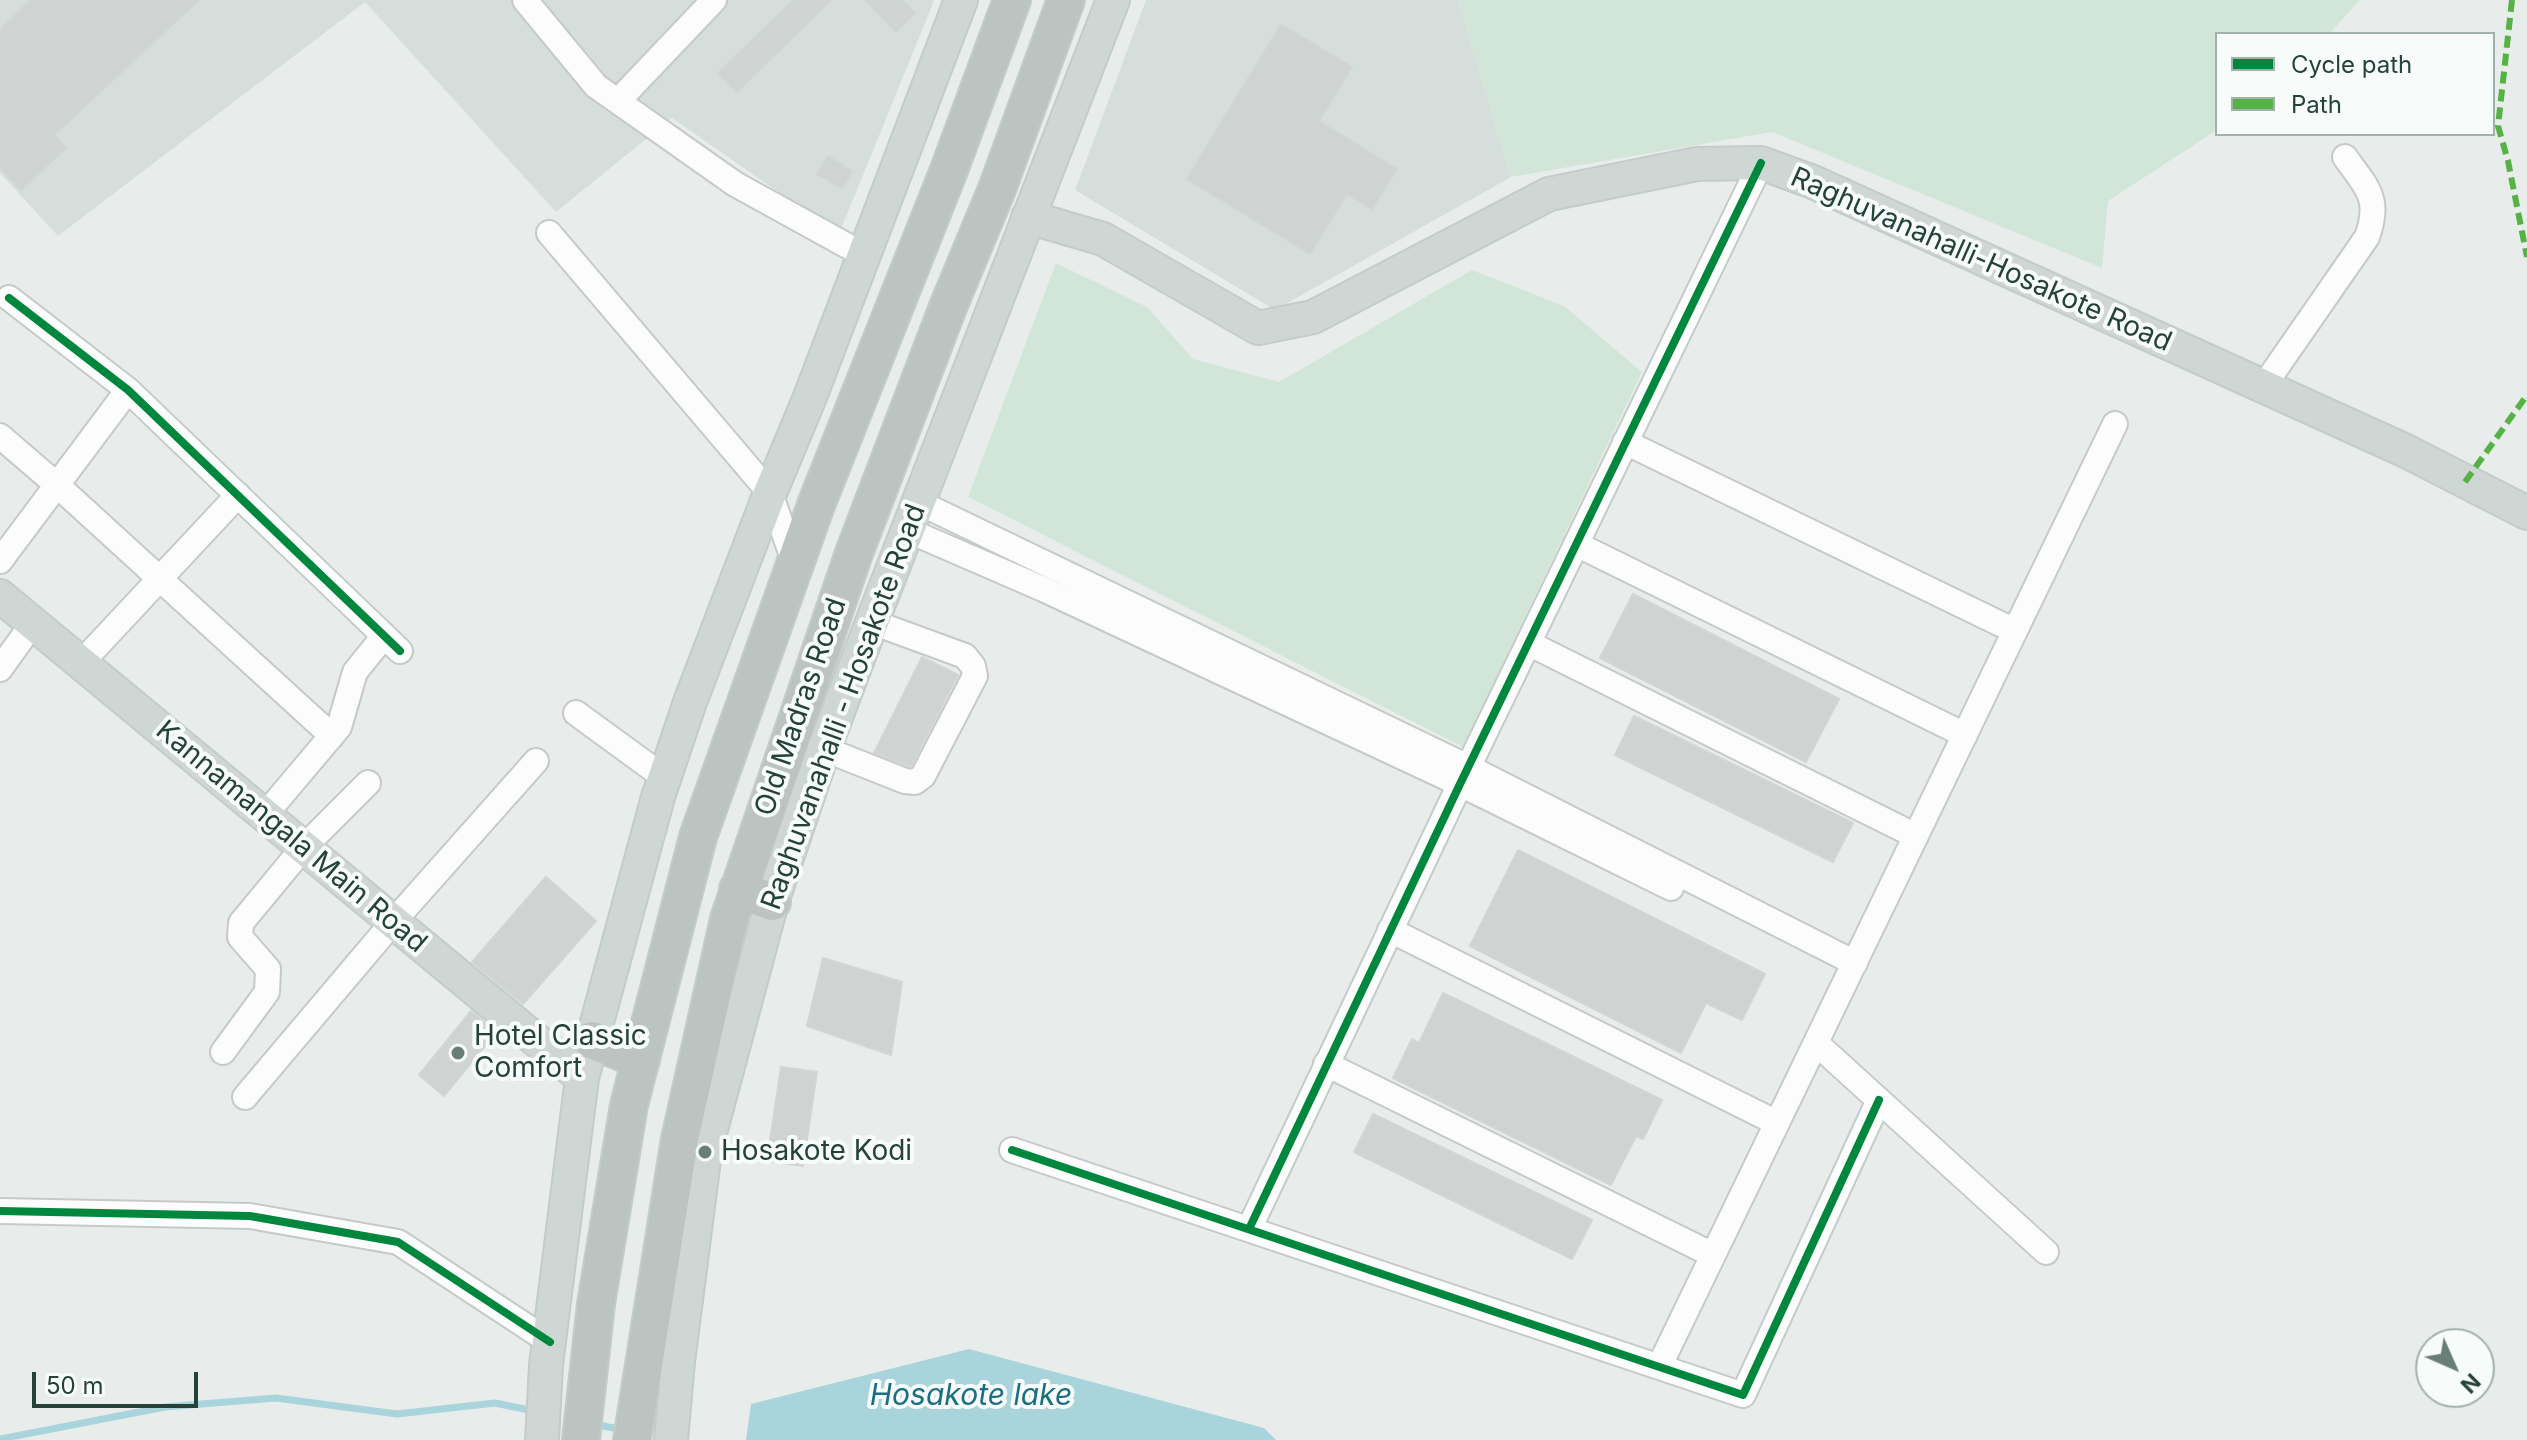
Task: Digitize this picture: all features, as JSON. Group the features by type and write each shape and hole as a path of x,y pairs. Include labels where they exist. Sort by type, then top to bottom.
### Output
{"highway":[{"name":"Old Madras Road","path":"581,1440 596,1304 624,1135 698,837 816,505 928,224 1012,0"},
{"name":"Old Madras Road","path":"632,1440 680,1139 738,889 854,553 948,307 997,189 1066,0"},
{"path":"738,889 772,902"},
{"path":"592,1040 641,1060"}],"main road":[{"path":"542,1440 548,1354 582,1078 665,778 690,702 961,0"},
{"name":"Raghuvanahalli - Hosakote Road","path":"671,1440 705,1152 772,902 824,749 872,622 1113,0"},
{"name":"Raghuvanahalli-Hosakote Road","path":"1028,217 1103,239 1258,328 1313,317 1549,194 1697,164 1761,163 1813,182 2406,451 2527,513"},
{"name":"Kannamangala Main Road","path":"12,613 81,663 582,1078"}],"street":[{"path":"525,0 596,86 735,184 864,255"},
{"path":"618,101 714,0"},
{"path":"2263,387 2367,237 2374,218 2371,193 2345,157"},
{"path":"1249,1229 1761,163"},
{"path":"549,233 770,493 795,564"},
{"path":"9,298 128,390 392,643 355,672 339,727 264,816"},
{"path":"0,561 128,390"},
{"path":"1659,1367 2115,424"},
{"path":"0,436 332,736"},
{"path":"1625,442 2015,631"},
{"path":"81,663 238,495"},
{"path":"913,516 1464,776 1852,969"},
{"path":"1576,544 1965,735"},
{"path":"0,669 12,613"},
{"path":"824,749 905,781 915,782 923,776 975,676 973,666 965,656 872,622"},
{"path":"1528,643 1916,836"},
{"path":"576,713 665,778"},
{"path":"245,1097 393,922 536,761"},
{"path":"223,1052 267,992 268,969 240,937 241,923 303,848 368,783"},
{"path":"1390,930 1777,1123"},
{"path":"1816,1043 2046,1252"},
{"path":"1326,1064 1713,1255"},
{"path":"1012,1150 1743,1395 1879,1100"},
{"path":"0,1211 250,1216 398,1242 548,1354"}],"shaded area":[{"path":"0,0 934,1 839,234 672,118 556,212 365,2 58,236 0,173"},
{"path":"1146,0 1458,0 1511,177 1275,310 1075,190"}],"green space":[{"path":"1458,0 2360,0 2331,32 2215,32 2215,131 2108,201 2102,268 1772,132 1511,177"},
{"path":"1056,263 1147,307 1193,359 1279,382 1472,270 1564,306 1642,372 1463,747 968,497"}],"water":[{"name":"Hosakote lake","path":"969,1349 1264,1428 1276,1440 746,1440 751,1404"}],"building":[{"path":"31,0 199,0 54,135 66,148 21,190 0,167 0,29"},
{"path":"793,0 831,0 737,92 718,73"},
{"path":"865,0 902,0 915,13 896,32"},
{"path":"1281,24 1352,67 1319,121 1397,169 1372,209 1347,194 1310,254 1187,179"},
{"path":"828,156 852,171 842,189 817,174"},
{"path":"1633,594 1839,699 1806,762 1600,658"},
{"path":"922,657 958,675 909,766 874,753"},
{"path":"1634,716 1853,823 1833,862 1615,755"},
{"path":"1518,850 1765,974 1742,1020 1706,1003 1681,1053 1470,946"},
{"path":"546,877 596,921 523,1004 472,962"},
{"path":"823,958 902,982 891,1055 807,1026"},
{"path":"1443,993 1662,1100 1643,1139 1636,1136 1611,1185 1393,1078 1412,1039 1419,1043"},
{"name":"Hotel Classic Comfort","path":"471,1011 496,1032 444,1096 419,1075"},
{"path":"781,1067 817,1072 803,1166 767,1161"},
{"path":"1373,1114 1592,1220 1572,1259 1354,1152"}],"waterway":[{"path":"0,1439 165,1407 276,1398 397,1414 495,1403 534,1411"},
{"path":"593,1424 624,1430"}],"marked path":[{"path":"2512,0 2498,126 2527,257"},
{"path":"2465,482 2527,395"}],"cycle path":[{"path":"1249,1229 1460,784 1761,163"},
{"path":"9,298 128,390 400,651"},
{"path":"1012,1150 1743,1395 1879,1100"},
{"path":"0,1211 250,1216 398,1242 550,1342"}],"place":[{"name":"Hotel Classic Comfort","path":"458,1053"},
{"name":"Hosakote Kodi","path":"705,1152"}]}
